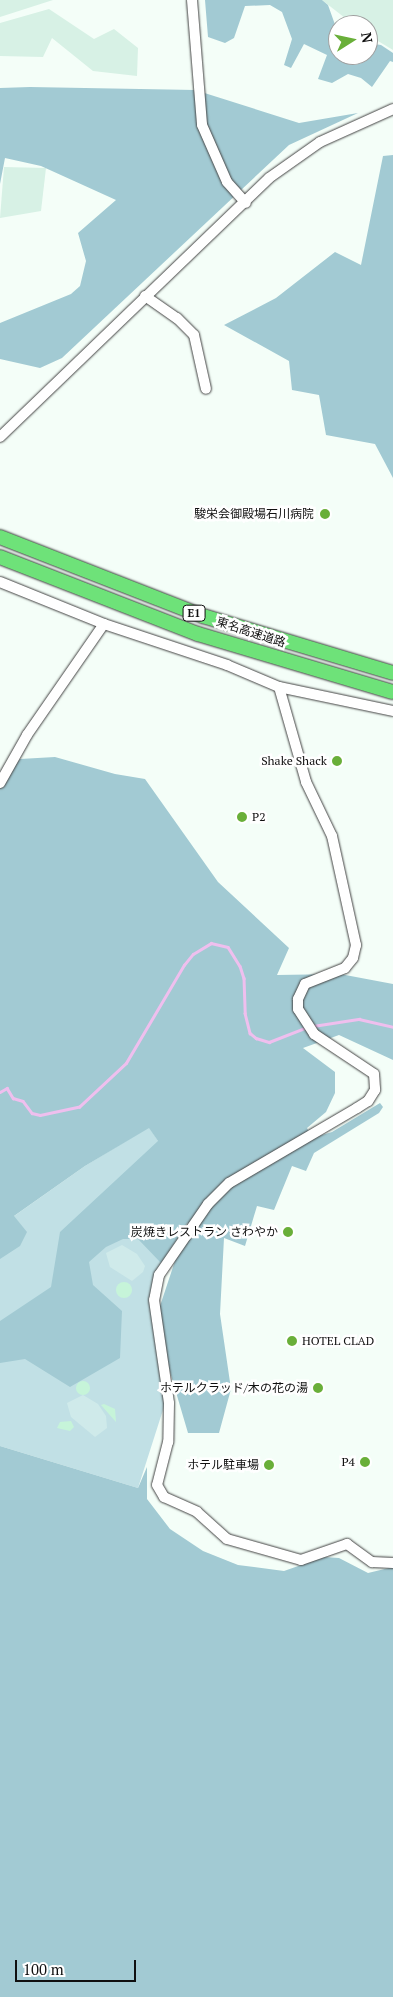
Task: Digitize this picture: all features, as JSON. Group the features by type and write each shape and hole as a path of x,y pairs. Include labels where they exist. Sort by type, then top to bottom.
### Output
{"highway":[{"name":"東名高速道路","path":"0,537 203,616 393,673"},
{"name":"東名高速道路","path":"0,557 198,634 393,692"}],"street":[{"path":"192,0 202,125 228,182 246,203"},
{"path":"0,437 145,296 246,203 268,179 296,157 320,142 393,109"},
{"path":"145,296 177,318 194,335 206,389"},
{"path":"0,582 104,624 227,665 279,687 393,712"},
{"path":"0,783 27,735 104,624"},
{"path":"279,687 306,782 332,836 356,945 353,958 345,968 314,979 301,989 300,1008 316,1033 325,1042 374,1074 372,1096 229,1183 208,1204 156,1282 154,1300 158,1340 169,1403 168,1442 157,1485 164,1496 197,1512 227,1539 301,1560 347,1544 372,1562 393,1562"}],"shaded area":[{"path":"0,0 53,0 0,17"},
{"path":"205,0 322,0 328,5 332,15 328,15 328,65 378,65 378,45 393,53 393,62 390,61 372,87 361,78 348,74 332,83 318,79 327,55 304,44 291,68 284,65 292,39 282,12 270,5 245,6 234,38 225,43 208,37"},
{"path":"322,0 393,0 393,50 378,41 378,15 341,15"},
{"path":"49,9 94,39 114,29 138,48 137,76 93,71 52,38 43,57 0,56 0,23"},
{"path":"0,88 195,90 299,123 358,113 289,145 62,358 40,368 0,359 0,323 71,294 80,286 86,261 78,233 116,200 41,166 5,158 0,184"},
{"path":"393,155 393,478 375,444 326,435 319,395 292,390 289,361 224,325 276,298 335,252 361,265 383,156"},
{"path":"4,167 46,168 41,211 0,218"},
{"path":"55,757 115,774 145,779 218,882 289,948 277,975 340,974 393,984 393,1060 339,1035 303,1048 335,1072 335,1093 326,1112 307,1128 312,1138 332,1132 380,1103 383,1107 379,1113 314,1153 306,1171 292,1166 274,1210 257,1206 245,1246 224,1238 220,1314 231,1389 219,1433 188,1433 155,1321 188,1222 161,1263 138,1239 123,1239 106,1247 89,1262 93,1285 122,1311 120,1358 70,1387 25,1359 0,1363 0,1321 51,1287 60,1232 158,1141 149,1128 85,1166 14,1216 27,1232 20,1246 0,1259 0,784 20,759"},
{"path":"149,1127 196,1199 151,1299 170,1388 138,1488 0,1446 0,1226 85,1166"},
{"path":"122,1245 137,1254 145,1266 143,1272 132,1281 110,1267 106,1253"},
{"path":"83,1395 98,1404 106,1416 107,1428 95,1437 71,1417 67,1403"},
{"path":"0,1446 138,1488 147,1467 147,1499 170,1529 203,1551 238,1565 284,1571 324,1557 339,1558 368,1573 393,1567 393,1997 0,1997"}],"sand":[{"path":"124,1282 132,1290 124,1298 116,1290"},
{"path":"80,1381 86,1381 90,1388 86,1395 80,1395 76,1391 76,1385"},
{"path":"104,1404 115,1409 116,1422 101,1405"},
{"path":"71,1421 74,1427 70,1431 57,1428 60,1422"}],"waterway":[{"path":"0,1092 7,1088 13,1098 23,1101 32,1113 40,1115 79,1107 126,1063 184,965 193,954 211,943 228,947 240,966 244,978 245,1013 250,1033 256,1038 269,1042 307,1027"},
{"path":"313,1026 359,1019 393,1027"}],"place":[{"name":"駿栄会御殿場石川病院","path":"325,514"},
{"name":"Shake Shack","path":"337,761"},
{"name":"P2","path":"242,817"},
{"name":"炭焼きレストラン さわやか","path":"288,1232"},
{"name":"HOTEL CLAD","path":"292,1341"},
{"name":"ホテルクラッド/木の花の湯","path":"318,1388"},
{"name":"P4","path":"365,1462"},
{"name":"ホテル駐車場","path":"269,1465"}]}
